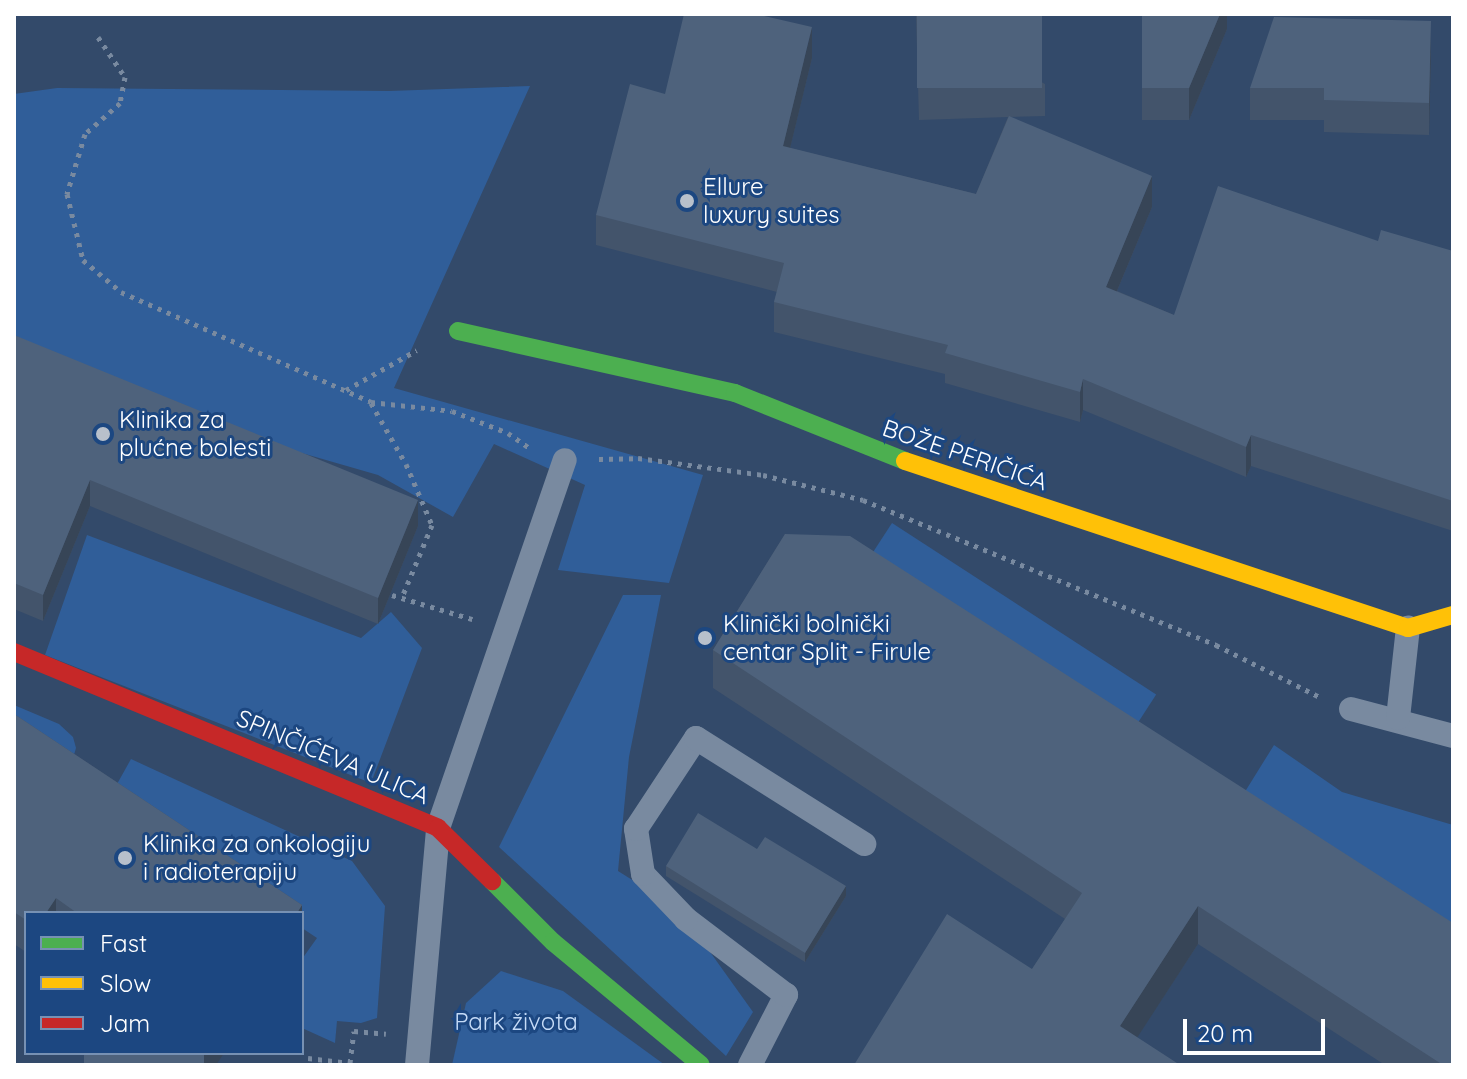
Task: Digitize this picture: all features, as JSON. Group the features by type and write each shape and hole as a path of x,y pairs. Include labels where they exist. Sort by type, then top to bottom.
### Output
{"street":[{"name":"BOŽE PERIČIĆA","path":"458,331 735,393 893,457 1408,628"},
{"path":"1408,628 1453,615"},
{"name":"SPINČIĆEVA ULICA","path":"18,657 438,828 553,942 701,1065"}],"lane":[{"path":"417,1065 438,828 565,460"},
{"path":"1398,718 1408,628"},
{"path":"1351,709 1398,718 1453,736"},
{"path":"750,1065 786,995 686,919 643,874 636,829 696,738 864,844"}],"path":[{"path":"98,37 125,77 120,103 85,134 67,194 83,260 121,292 371,402 452,411 565,460 638,458 763,475 863,500 1216,645 1300,690 1351,709"},
{"path":"346,391 394,361"},
{"path":"371,402 406,464 432,525 402,597"},
{"path":"392,595 506,629"},
{"path":"308,1058 350,1063 354,1031 419,1037"}],"green space":[{"path":"530,86 394,388 703,475 669,583 558,570 585,485 494,444 453,517 378,475 211,427 14,351 14,94 57,88 389,91"},
{"path":"892,523 1156,695 1120,750 856,578"},
{"path":"87,535 361,638 391,612 422,648 371,783 45,655"},
{"path":"623,595 661,595 629,757 618,871 680,910 753,1012 726,1056 499,847"},
{"path":"14,705 59,724 73,737 76,748 67,779 14,744"},
{"path":"1274,745 1342,792 1453,825 1453,954 1233,811"},
{"path":"131,759 352,861 385,906 377,1018 361,1023 337,1021 335,1043 304,1029 304,956 317,938 304,929 304,911 298,911 107,802"},
{"name":"Park života","path":"501,971 563,991 665,1065 452,1065 466,1003"}],"building":[{"path":"684,14 756,14 812,27 783,146 976,194 1009,116 1152,176 1106,287 1174,315 1218,186 1378,241 1381,230 1453,251 1453,501 1251,435 1246,447 1083,379 1080,392 945,353 948,345 774,302 784,263 596,215 630,84 665,94"},
{"path":"917,14 1042,14 1042,88 917,88"},
{"path":"1142,14 1220,14 1189,88 1142,88"},
{"path":"1274,17 1431,21 1429,103 1324,100 1324,88 1250,88"},
{"name":"Klinika za plućne bolesti","path":"14,335 418,500 378,598 90,480 43,595 14,583"},
{"path":"785,534 850,536 1453,923 1453,1065 1443,1065 1198,906 1120,1026 1180,1065 854,1065 947,914 1032,969 1082,893 713,650"},
{"path":"14,714 302,905 298,911 74,911 56,898 47,911 24,911 24,919 14,912"},
{"path":"698,813 757,849 765,837 846,886 805,953 666,866"},
{"path":"84,1055 204,1055 204,1065 84,1065"}],"traffic: fast":[{"path":"458,331 735,393 905,461"},
{"path":"492,881 553,942 701,1065"}],"traffic: slow":[{"path":"905,461 1408,628 1453,615"}],"traffic: jam":[{"path":"14,652 438,828 492,881"}],"place":[{"name":"Ellure luxury suites","path":"687,201"},
{"name":"Klinika za plućne bolesti","path":"103,434"},
{"name":"Klinički bolnički centar Split - Firule","path":"705,638"},
{"name":"Klinika za onkologiju i radioterapiju","path":"125,858"}]}
